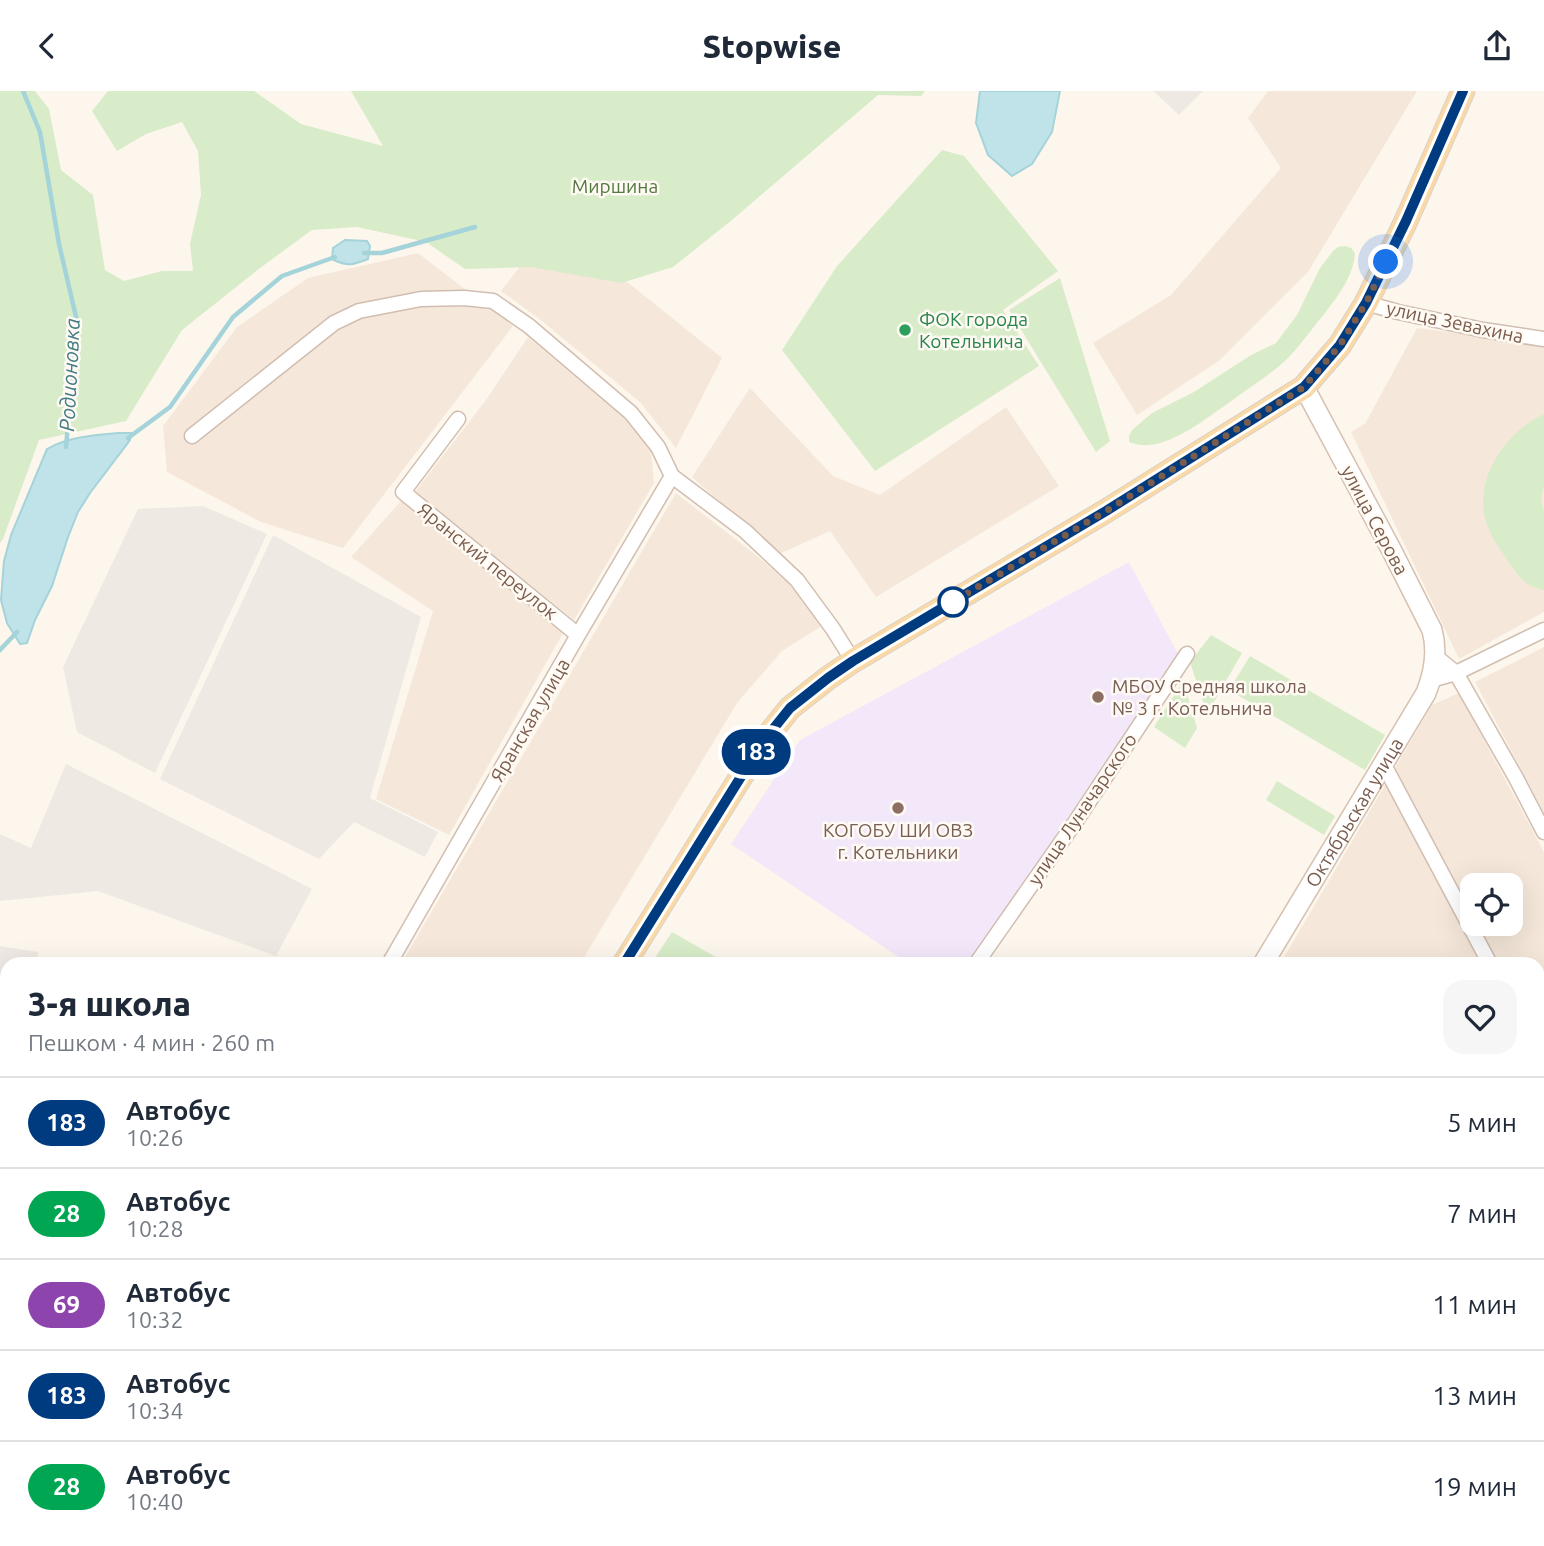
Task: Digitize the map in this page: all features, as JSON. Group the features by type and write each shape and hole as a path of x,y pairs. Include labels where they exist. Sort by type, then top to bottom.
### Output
{"main road":[{"path":"628,957 762,743 790,708 853,661 1106,511 1304,387 1340,345 1366,303 1406,221 1463,91"}],"street":[{"path":"192,436 334,323 359,311 421,299 464,298 493,301 529,326 631,413 658,446 672,476 746,531 797,580 853,661"},
{"name":"улица Зевахина","path":"1366,303 1447,322 1544,339"},
{"name":"улица Серова","path":"1304,387 1432,630 1435,656"},
{"name":"Яранский переулок","path":"458,419 403,492 578,635"},
{"name":"Яранская улица","path":"393,957 672,476"},
{"path":"1431,680 1456,673 1544,630"},
{"name":"улица Луначарского","path":"981,957 1076,821 1187,654"},
{"path":"1435,656 1456,673 1544,832"},
{"name":"Октябрьская улица","path":"1272,957 1426,693 1435,656"},
{"path":"1383,763 1486,957"}],"shaded area":[{"path":"1153,91 1203,91 1179,115"},
{"path":"1268,91 1417,91 1308,272 1220,360 1137,415 1093,343 1171,295 1281,168 1248,118"},
{"path":"418,253 513,326 343,548 261,522 167,472 163,426 237,327 308,278"},
{"path":"528,256 616,273 722,358 676,448 641,403 542,321 501,291"},
{"path":"1417,328 1544,344 1544,612 1459,659 1351,432 1365,424"},
{"path":"528,337 626,420 651,451 654,483 574,620 415,492 486,400"},
{"path":"750,388 833,476 880,495 1006,407 1059,486 876,597 830,531 779,554 692,477"},
{"path":"676,493 789,584 825,624 782,651 737,703 584,957 405,957"},
{"path":"401,501 563,633 449,835 376,799 433,611 351,557"},
{"path":"203,506 267,534 155,773 77,732 63,667 138,509"},
{"path":"273,535 421,617 370,798 438,832 425,857 354,822 319,859 160,779"},
{"name":"КОГОБУ ШИ ОВЗ г. Котельники","path":"1129,562 1179,656 973,957 899,957 731,844 800,740"},
{"path":"1544,647 1544,813 1475,682"},
{"path":"1459,693 1544,852 1544,957 1284,957 1432,705"},
{"path":"66,764 312,889 276,956 98,891 0,901 0,834 31,848"},
{"path":"0,946 38,952 38,957 0,957"}],"green space":[{"name":"Миршина","path":"0,91 35,91 49,109 61,170 93,195 105,270 124,281 162,271 193,271 190,244 201,195 198,151 182,122 146,134 117,151 92,111 108,91 254,91 301,124 383,146 351,91 925,91 921,96 878,95 673,267 621,283 531,267 465,269 426,242 357,227 312,230 182,330 126,421 39,440 0,543"},
{"name":"ФОК города Котельнича","path":"942,150 964,156 1058,271 1003,310 1039,366 875,471 782,350 837,266"},
{"path":"1345,246 1355,253 1350,275 1331,305 1283,363 1208,418 1180,435 1152,445 1129,442 1132,430 1152,413 1194,392 1251,355 1276,343 1297,315 1320,268 1333,251"},
{"path":"1060,278 1110,441 1096,452 1009,310"},
{"path":"1544,414 1544,485 1541,498 1544,513 1544,590 1527,583 1511,566 1489,530 1483,502 1490,471 1506,443 1530,422"},
{"path":"1211,635 1242,653 1207,714 1190,662"},
{"path":"1250,656 1385,735 1365,770 1229,690"},
{"path":"1183,681 1197,728 1185,748 1154,727"},
{"path":"1277,781 1335,816 1324,835 1266,800"},
{"path":"672,932 716,957 656,957"}],"water":[{"path":"980,91 1060,91 1052,132 1032,164 1012,176 988,155 976,123"},
{"path":"345,240 367,241 370,246 368,259 350,264 332,259 333,248"},
{"path":"131,433 130,440 78,512 52,586 27,643 20,644 7,623 1,600 4,561 11,535 47,449 72,439"}],"waterway":[{"name":"Родионовка","path":"23,91 40,132 59,244 77,321 66,447"},
{"path":"364,253 382,253 475,227"},
{"path":"128,438 170,407 233,317 282,276 335,257"},
{"name":"Родионовка","path":"0,650 17,632"}],"bus line":[{"name":"183","path":"628,957 762,743 790,708 853,661 1106,511 1304,387 1340,345 1366,303 1406,221 1463,91"}],"place":[{"name":"ФОК города Котельнича","path":"905,330"},
{"name":"МБОУ Средняя школа № 3 г. Котельнича","path":"1098,697"},
{"name":"КОГОБУ ШИ ОВЗ г. Котельники","path":"898,808"}],"route":[{"path":"953,602 944,607 1106,511 1304,387 1340,345 1366,303 1386,262"}]}
